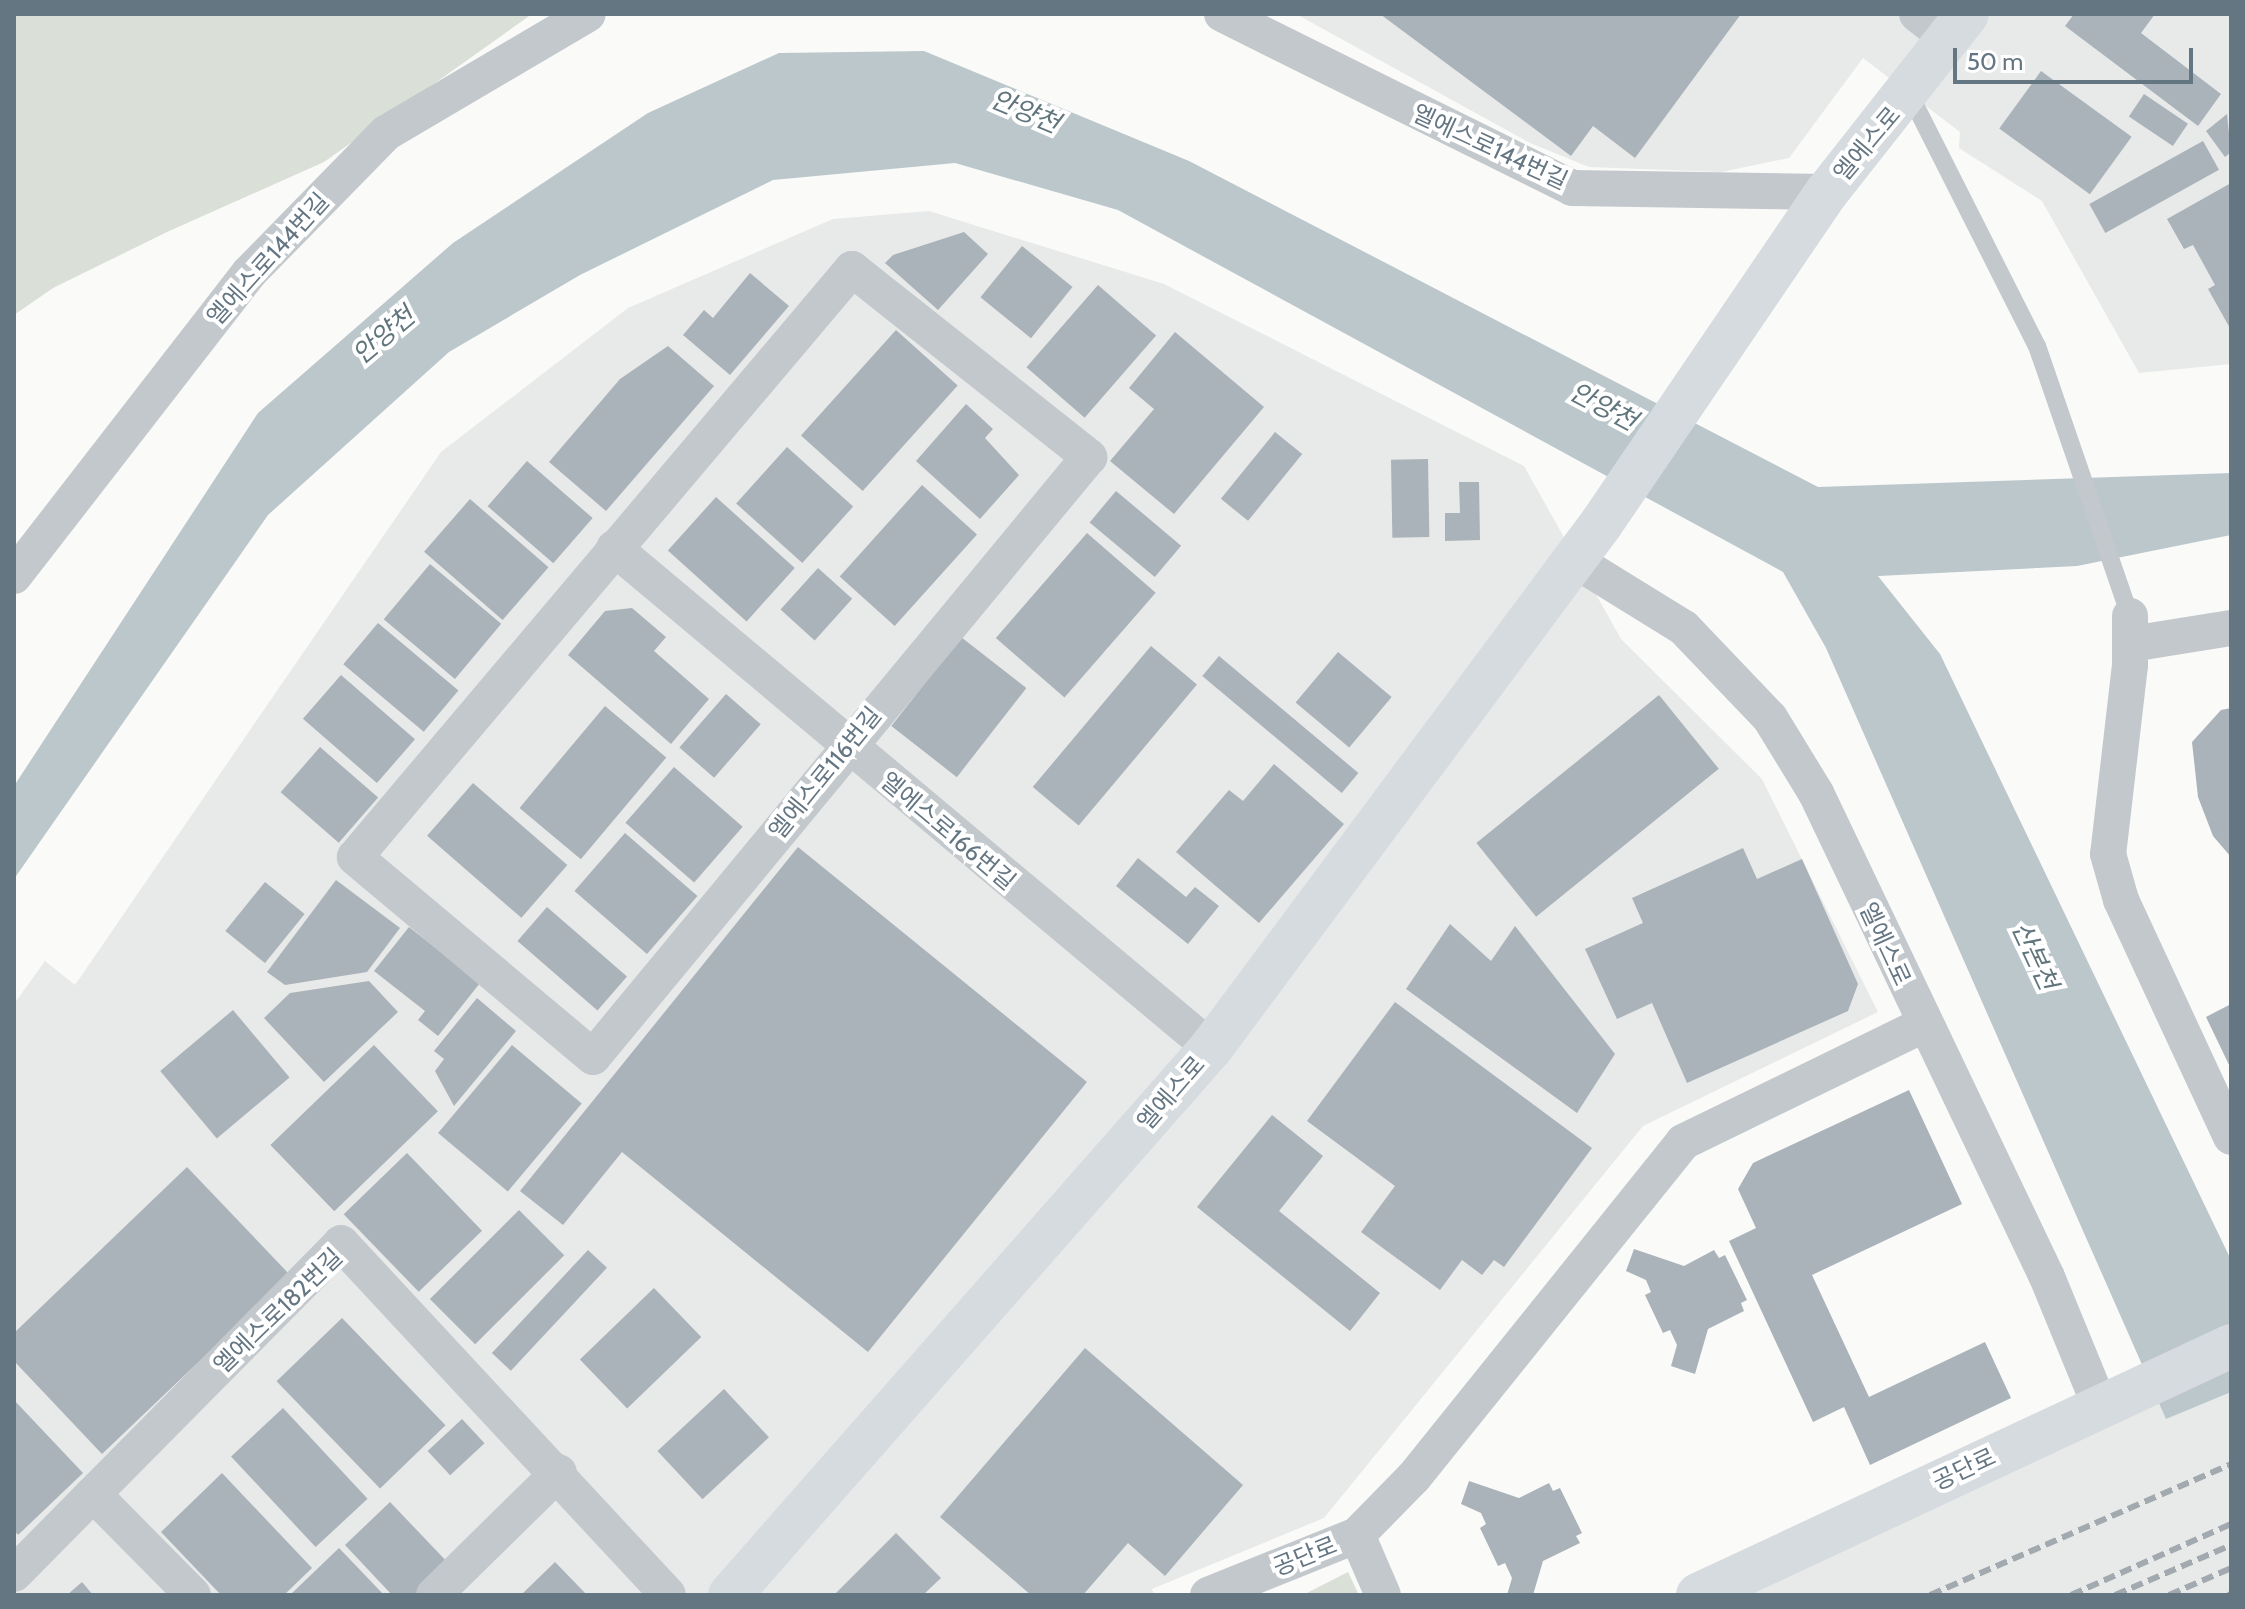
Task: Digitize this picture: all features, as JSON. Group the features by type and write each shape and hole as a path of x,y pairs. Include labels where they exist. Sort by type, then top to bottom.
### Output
{"street":[{"name":"엘에스로144번길","path":"14,576 249,273 386,133 588,14"},
{"name":"엘에스로144번길","path":"1222,14 1572,188 1827,192"},
{"name":"엘에스로","path":"730,1595 1211,1048 1601,524 1772,278 1827,192 1909,93 1945,22"},
{"name":"엘에스로116번길","path":"852,269 1089,457 846,747 593,1057 355,857 614,548 852,269"},
{"name":"엘에스로166번길","path":"614,548 846,747 1211,1048"},
{"name":"엘에스로","path":"1574,560 1684,628 1770,718 1816,793 1923,1025 2047,1277 2114,1397"},
{"path":"2231,628 2130,630 2108,854 2121,900 2231,1137"},
{"path":"1383,1595 1357,1535 1414,1477 1683,1142 1923,1025"},
{"name":"엘에스로182번길","path":"14,1574 341,1243 559,1472 668,1595"},
{"name":"공단로","path":"1698,1595 2114,1397 2231,1346"},
{"path":"434,1595 559,1472"},
{"path":"93,1494 193,1595"},
{"name":"공단로","path":"1208,1595 1357,1535"}],"lane":[{"path":"1909,93 2037,346 2130,630"}],"shaded area":[{"path":"14,14 532,14 324,162 167,232 53,288 14,315"},
{"path":"1296,14 2231,14 2231,364 2139,373 2042,201 1959,148 1960,132 1863,58 1789,158 1721,172 1589,167 1530,143"},
{"path":"929,211 1164,284 1524,466 1621,639 1762,779 1878,1012 1643,1126 1324,1518 1152,1589 1154,1595 14,1595 14,1004 45,961 75,985 441,452 628,308 833,219"},
{"path":"2231,1374 2231,1595 1747,1595 2038,1452"},
{"path":"1348,1572 1359,1595 1303,1595"}],"water":[{"path":"924,51 1189,161 1818,487 2231,473 2231,535 2077,566 1878,576 1940,654 2231,1260 2231,1392 2166,1419 1826,648 1783,572 1118,210 955,163 773,180 580,275 449,352 268,515 14,879 14,786 258,413 453,243 648,113 779,53"}],"building":[{"path":"1380,14 1741,14 1635,158 1593,126 1571,156"},
{"path":"2074,14 2155,14 2141,33 2221,94 2198,126 2065,26"},
{"path":"2041,71 2132,137 2090,194 1999,128"},
{"path":"2144,94 2188,124 2173,146 2129,116"},
{"path":"2227,114 2231,152 2225,157 2206,131"},
{"path":"2203,141 2219,170 2105,233 2089,204"},
{"path":"2231,183 2231,330 2208,289 2215,285 2193,245 2184,249 2167,219"},
{"path":"964,232 988,254 938,310 885,263 893,255"},
{"path":"1022,246 1073,287 1031,338 980,297"},
{"path":"750,273 789,306 730,375 683,335 704,310 713,318"},
{"path":"1098,285 1156,336 1085,418 1026,367"},
{"path":"896,330 958,386 863,491 801,436"},
{"path":"1175,332 1264,407 1174,514 1110,461 1154,409 1129,388"},
{"path":"668,346 714,386 606,511 549,462 620,379"},
{"path":"966,404 993,429 985,438 1019,475 980,519 916,461"},
{"path":"1275,432 1302,454 1248,521 1221,499"},
{"path":"787,447 853,507 802,563 736,503"},
{"path":"1428,459 1429,537 1392,538 1391,460"},
{"path":"527,461 593,518 553,563 488,506"},
{"path":"1459,482 1479,482 1480,540 1445,541 1445,513 1460,513"},
{"path":"922,485 977,535 895,626 840,576"},
{"path":"1116,491 1181,546 1155,577 1090,522"},
{"path":"716,497 795,568 747,621 668,551"},
{"path":"470,499 548,567 503,620 424,552"},
{"path":"1087,533 1156,593 1064,698 996,638"},
{"path":"430,564 501,624 455,679 384,619"},
{"path":"818,568 852,599 815,640 781,610"},
{"path":"632,608 666,637 654,651 709,699 671,744 568,655 605,611"},
{"path":"378,623 458,690 424,732 343,664"},
{"path":"961,637 1026,688 957,777 891,726"},
{"path":"1151,646 1197,685 1079,826 1033,787"},
{"path":"1338,652 1392,697 1349,748 1296,703"},
{"path":"1219,656 1358,773 1342,793 1202,676"},
{"path":"341,675 415,739 377,783 303,719"},
{"path":"726,694 761,724 714,778 679,748"},
{"path":"1659,695 1719,769 1536,917 1476,843"},
{"path":"605,706 666,757 581,859 520,808"},
{"path":"2231,708 2231,857 2213,836 2198,797 2192,742 2221,710"},
{"path":"320,747 378,798 339,843 281,792"},
{"path":"1274,764 1344,824 1259,923 1176,852 1229,790 1243,801"},
{"path":"674,767 743,827 694,883 625,823"},
{"path":"473,783 567,865 521,918 427,836"},
{"path":"625,833 697,896 647,954 574,891"},
{"path":"798,847 1087,1082 868,1352 622,1152 563,1225 520,1191"},
{"path":"1743,848 1757,879 1802,859 1858,984 1848,1011 1687,1083 1652,1003 1617,1019 1585,949 1643,923 1632,898"},
{"path":"1138,858 1186,897 1195,887 1219,906 1188,944 1116,886"},
{"path":"336,880 400,928 367,972 285,985 267,972"},
{"path":"265,882 305,914 265,963 225,931"},
{"path":"547,907 627,977 597,1011 517,941"},
{"path":"1450,924 1491,961 1515,926 1615,1054 1577,1113 1406,989"},
{"path":"409,927 480,983 438,1036 418,1020 425,1011 374,971"},
{"path":"369,981 398,1012 324,1082 264,1018 290,993"},
{"path":"477,998 516,1031 454,1106 435,1071 444,1059 434,1051"},
{"path":"1395,1002 1592,1148 1504,1267 1494,1260 1482,1275 1462,1260 1440,1290 1361,1232 1395,1186 1307,1121"},
{"path":"2231,1004 2231,1069 2206,1017"},
{"path":"233,1010 290,1077 217,1138 160,1071"},
{"path":"374,1045 438,1111 334,1211 270,1145"},
{"path":"512,1045 582,1103 508,1192 438,1133"},
{"path":"1909,1090 1962,1204 1812,1275 1869,1397 1985,1342 2011,1398 1870,1465 1844,1407 1813,1422 1729,1241 1756,1228 1738,1189 1753,1163"},
{"path":"1272,1115 1323,1156 1279,1211 1380,1293 1350,1331 1197,1207"},
{"path":"407,1153 482,1231 419,1292 344,1214"},
{"path":"187,1167 290,1275 102,1454 14,1361 14,1333"},
{"path":"519,1210 564,1255 475,1344 430,1299"},
{"path":"1634,1249 1684,1266 1714,1250 1719,1258 1725,1255 1747,1300 1741,1303 1744,1311 1708,1329 1695,1374 1671,1366 1677,1345 1670,1330 1663,1333 1645,1295 1651,1292 1646,1280 1626,1271"},
{"path":"588,1250 607,1268 511,1371 492,1353"},
{"path":"654,1288 701,1337 627,1408 580,1360"},
{"path":"342,1318 446,1425 380,1488 277,1381"},
{"path":"1085,1348 1243,1485 1165,1576 1128,1543 1083,1595 1031,1595 940,1517"},
{"path":"724,1389 769,1437 702,1499 657,1451"},
{"path":"14,1400 83,1473 18,1535 14,1530"},
{"path":"283,1408 368,1499 316,1547 231,1456"},
{"path":"462,1419 485,1443 450,1475 428,1451"},
{"path":"222,1473 312,1568 284,1595 221,1595 161,1532"},
{"path":"1469,1481 1519,1498 1549,1483 1553,1491 1560,1488 1582,1533 1576,1536 1580,1543 1543,1561 1533,1595 1507,1595 1512,1578 1505,1563 1498,1566 1480,1528 1486,1524 1481,1513 1461,1504"},
{"path":"390,1502 452,1567 424,1595 392,1595 345,1545"},
{"path":"896,1533 941,1578 923,1595 834,1595"},
{"path":"339,1548 384,1595 290,1595"},
{"path":"555,1562 587,1595 521,1595"},
{"path":"82,1582 93,1595 67,1595"}],"railway":[{"path":"1930,1595 2231,1464"},
{"path":"2071,1595 2231,1524"},
{"path":"2115,1595 2231,1545"},
{"path":"2169,1595 2231,1568"}],"water label":[{"name":"안양천","path":"1025,112"},
{"name":"안양천","path":"384,336"},
{"name":"안양천","path":"1603,407"},
{"name":"산본천","path":"2034,956"}]}
